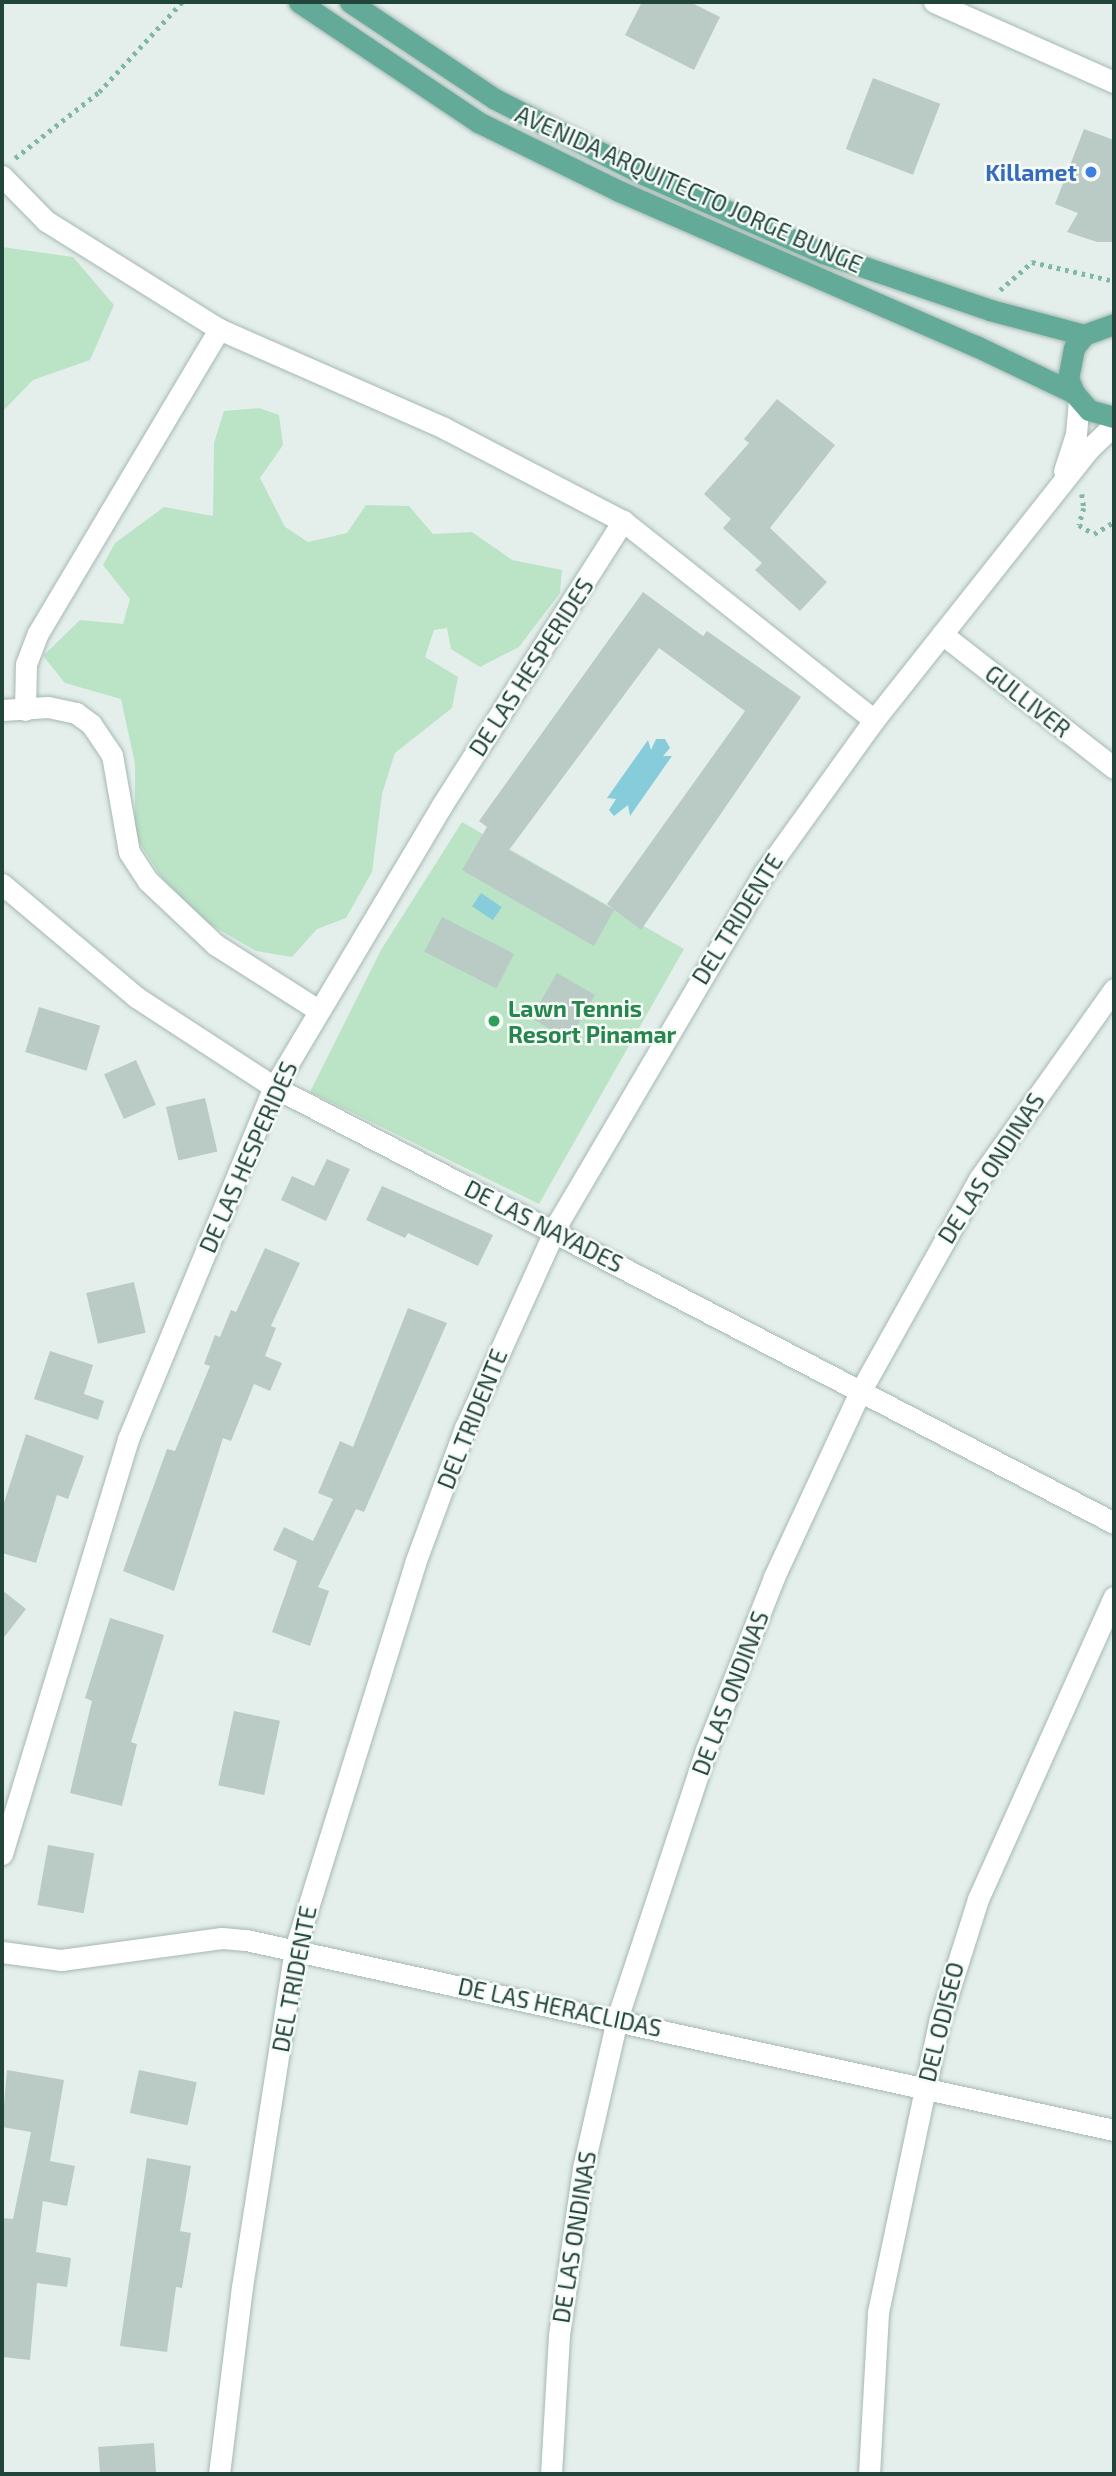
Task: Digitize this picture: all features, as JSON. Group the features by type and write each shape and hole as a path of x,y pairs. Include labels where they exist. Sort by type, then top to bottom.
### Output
{"main road":[{"name":"AVENIDA ARQUITECTO JORGE BUNGE","path":"299,2 478,122 619,191 976,346 1077,397 1101,415 1114,417"},
{"name":"AVENIDA ARQUITECTO JORGE BUNGE","path":"350,2 495,99 643,174 823,253 990,310 1084,335"},
{"path":"1077,397 1068,363 1084,335 1114,324"}],"street":[{"path":"934,2 1114,82"},
{"path":"7,168 46,220 219,329 444,428 624,521 874,720"},
{"path":"25,710 26,664 38,633 219,329"},
{"name":"DEL TRIDENTE","path":"1049,500 1073,443 1077,397"},
{"name":"DEL TRIDENTE","path":"219,2474 242,2287 295,1949 415,1563 465,1428 554,1231 718,946 764,873 874,720 1069,474 1114,425"},
{"name":"DE LAS HESPERIDES","path":"2,1854 128,1439 274,1087 318,1010 624,521"},
{"name":"GULLIVER","path":"942,634 1114,768"},
{"path":"2,710 48,706 76,713 91,724 112,755 129,852 148,881 216,946 318,1010"},
{"name":"DE LAS NAYADES","path":"2,884 136,997 274,1087 1114,1523"},
{"name":"DE LAS ONDINAS","path":"551,2474 562,2309 583,2168 617,2019 706,1749 774,1577 860,1392 979,1179 1114,989"},
{"name":"DEL ODISEO","path":"869,2474 878,2312 924,2088 951,1979 978,1899 1114,1597"},
{"name":"DE LAS HERACLIDAS","path":"2,1952 61,1960 222,1938 295,1949 1114,2130"}],"path":[{"path":"7,168 99,92 182,2"},
{"path":"990,310 1004,283 1032,262 1114,281"},
{"path":"1069,474 1080,483 1084,508 1079,525 1094,534 1114,522"}],"green space":[{"path":"2,247 73,257 114,305 90,360 33,380 2,412"},
{"path":"259,408 279,415 283,445 260,478 285,527 308,542 347,533 366,505 409,506 433,534 472,532 512,560 562,570 560,593 519,647 480,667 451,649 447,628 434,630 425,657 458,677 452,708 395,753 382,794 372,872 346,918 317,929 292,957 256,951 204,921 162,878 135,836 135,764 121,699 65,683 43,656 80,620 123,624 130,599 103,565 115,543 164,507 213,516 214,443 224,411"},
{"name":"Lawn Tennis Resort Pinamar","path":"462,822 684,949 539,1204 310,1092 381,950"}],"water":[{"path":"656,739 665,739 670,748 663,756 672,756 630,816 628,805 614,816 609,810 616,799 607,798 648,740 651,750"},
{"path":"481,893 502,907 493,920 472,906"}],"building":[{"path":"642,2 690,2 720,17 694,70 625,35"},
{"path":"873,78 940,104 913,175 846,149"},
{"name":"Killamet","path":"1084,129 1114,140 1114,242 1097,242 1067,232 1078,213 1055,204"},
{"path":"777,399 835,445 770,528 827,582 800,611 755,570 762,563 723,528 731,519 704,494 749,443 744,439"},
{"path":"643,592 703,636 707,631 801,697 641,930 607,904 745,711 659,648 509,850 614,910 594,946 462,870 487,827 479,821"},
{"path":"442,917 514,954 496,989 424,952"},
{"path":"557,973 595,995 569,1040 531,1018"},
{"path":"39,1007 100,1026 86,1071 25,1052"},
{"path":"136,1060 156,1105 124,1119 104,1074"},
{"path":"205,1098 217,1152 178,1161 166,1107"},
{"path":"327,1159 350,1169 326,1221 281,1200 292,1176 314,1186"},
{"path":"382,1186 493,1235 478,1266 408,1233 405,1238 366,1220"},
{"path":"265,1248 300,1263 271,1326 276,1328 265,1356 282,1363 270,1391 254,1384 231,1441 223,1438 174,1591 123,1571 167,1449 175,1451 210,1366 204,1364 215,1335 220,1337 231,1310 236,1312"},
{"path":"134,1282 146,1333 98,1344 86,1293"},
{"path":"408,1308 447,1323 364,1512 356,1509 318,1587 329,1591 310,1646 272,1632 297,1561 273,1550 284,1527 313,1541 333,1499 318,1493 340,1441 353,1447"},
{"path":"50,1351 93,1365 84,1394 104,1401 98,1420 34,1399"},
{"path":"26,1434 84,1456 68,1499 57,1495 36,1563 2,1553 2,1509"},
{"path":"2,1590 26,1609 2,1640"},
{"path":"110,1618 164,1635 131,1742 137,1744 122,1806 70,1793 92,1701 85,1698"},
{"path":"234,1711 280,1721 264,1795 218,1785"},
{"path":"48,1845 94,1853 84,1913 37,1905"},
{"path":"7,2070 64,2080 50,2161 75,2166 67,2206 43,2201 36,2252 71,2258 67,2287 37,2283 30,2360 2,2357 2,2218 13,2219 31,2132 2,2127"},
{"path":"139,2070 197,2082 188,2125 130,2113"},
{"path":"147,2158 191,2166 180,2231 191,2233 182,2288 176,2287 167,2352 120,2346"},
{"path":"154,2443 156,2474 100,2474 98,2447"}],"place":[{"name":"Killamet","path":"1091,172"},
{"name":"Lawn Tennis Resort Pinamar","path":"494,1021"}]}
